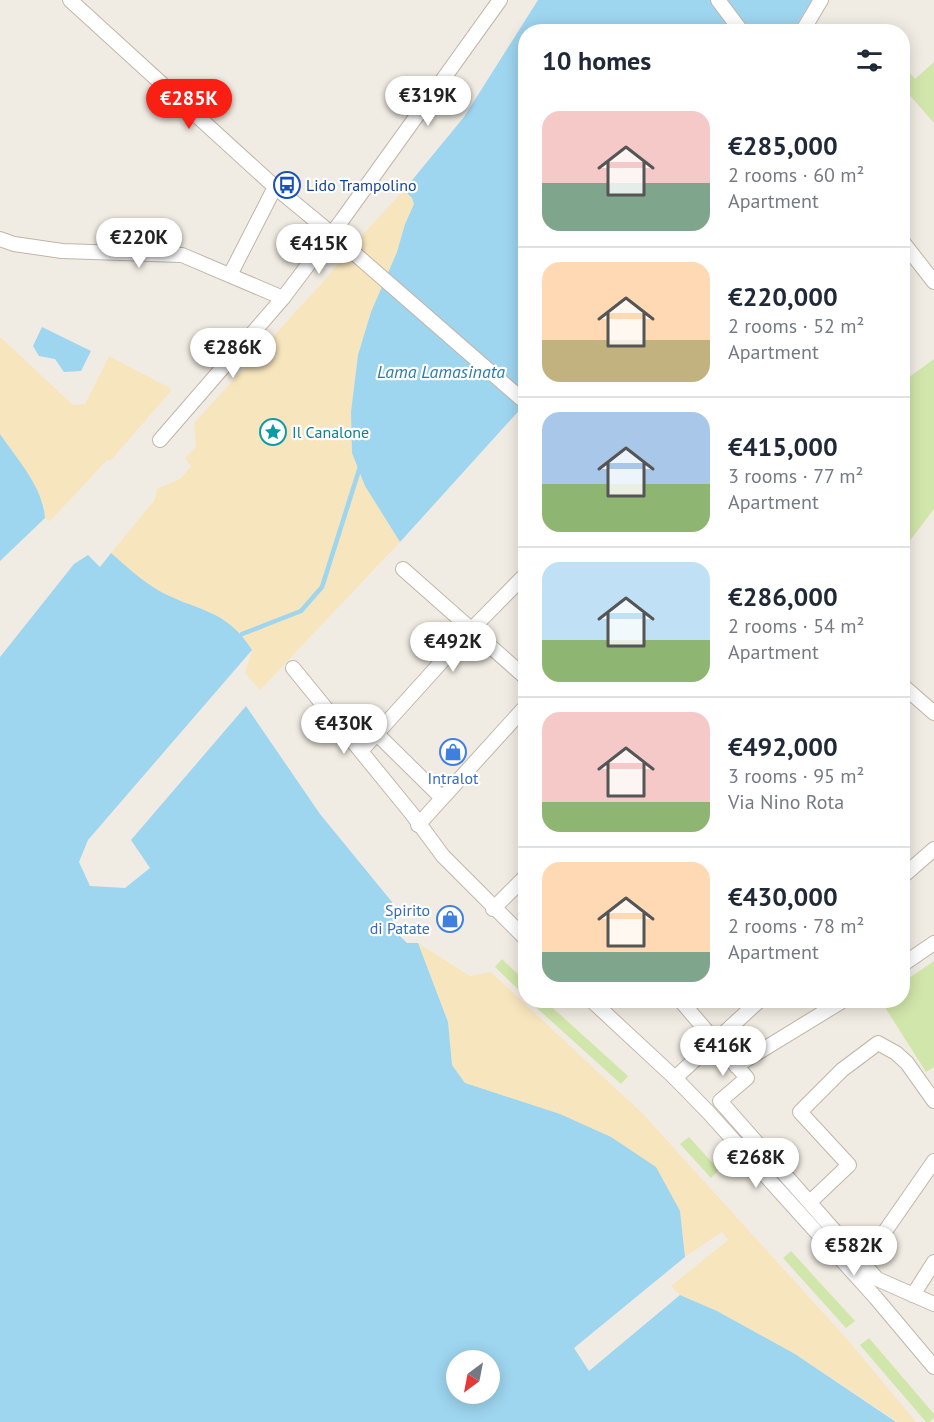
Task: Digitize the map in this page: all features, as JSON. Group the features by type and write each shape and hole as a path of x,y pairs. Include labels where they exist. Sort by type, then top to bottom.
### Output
{"street":[{"path":"70,0 275,187 518,396"},
{"path":"160,440 334,236 342,220 500,0"},
{"path":"718,0 736,24"},
{"path":"807,24 821,0"},
{"path":"230,275 275,187"},
{"path":"0,239 14,244 62,251 182,255 283,298"},
{"path":"910,251 934,282"},
{"path":"403,569 518,670"},
{"path":"361,751 471,630 518,582"},
{"path":"293,668 442,856 518,932"},
{"path":"910,692 934,713"},
{"path":"418,825 518,715"},
{"path":"376,734 442,798"},
{"path":"910,870 934,849"},
{"path":"493,909 518,884"},
{"path":"910,960 934,943"},
{"path":"600,1008 675,1078 876,1299 934,1367"},
{"path":"687,1008 747,1078 720,1101 877,1279 934,1304"},
{"path":"675,1078 751,1008"},
{"path":"736,1066 831,1008"},
{"path":"810,1202 849,1165 800,1113 842,1070 878,1043 896,1053 907,1064 934,1101"},
{"path":"863,1263 934,1161"},
{"path":"913,1295 934,1262"}],"green space":[{"path":"934,62 934,123 910,95 910,73 915,79"},
{"path":"934,359 934,509 910,540 910,377"},
{"path":"502,959 518,974 518,989 495,967"},
{"path":"934,961 934,1067 926,1072 885,1008 910,1008 910,978"},
{"path":"537,1008 553,1008 628,1076 621,1084"},
{"path":"689,1137 719,1170 711,1178 680,1144"},
{"path":"791,1251 855,1321 846,1328 783,1258"},
{"path":"869,1338 934,1414 934,1418 929,1422 926,1422 860,1345"}],"sand":[{"name":"Il Canalone","path":"404,190 412,198 414,204 405,224 397,252 371,312 358,355 351,413 352,453 365,486 400,542 260,690 245,673 252,650 232,626 212,613 156,589 111,553 154,501 157,489 180,479 191,466 185,458 196,447 194,423"},
{"path":"0,337 73,405 85,404 109,356 170,388 171,391 111,460 107,460 50,521 45,518 44,506 29,475 0,434"},
{"path":"418,943 470,976 491,972 518,997 518,1008 530,1008 644,1115 846,1338 916,1422 898,1422 795,1354 717,1311 680,1295 671,1286 728,1240 722,1232 685,1257 680,1211 560,1114 465,1083 452,1065 448,1022"}],"water":[{"name":"Lama Lamasinata","path":"538,0 812,0 797,24 523,24"},
{"name":"Lama Lamasinata","path":"518,32 518,412 400,542 365,486 352,453 351,412 358,355 371,312 397,252 405,224 414,204 412,198 404,190 464,117"},
{"path":"42,327 91,351 81,371 64,372 55,359 39,356 33,346"},
{"path":"0,434 40,495 45,518 0,561"},
{"path":"111,553 156,589 223,619 243,637 252,650 88,840 79,862 90,886 125,888 150,868 131,840 246,706 320,814 392,902 396,932 407,943 418,943 448,1022 452,1065 465,1083 560,1114 611,1137 656,1167 680,1211 685,1257 574,1348 589,1371 680,1295 717,1311 795,1354 896,1422 0,1422 0,657 74,564 88,555 100,567"}],"waterway":[{"name":"Lama Lamasinata","path":"242,634 301,611 322,587 360,467"}],"place":[{"name":"Lido Trampolino","path":"287,185"},
{"name":"Il Canalone","path":"273,432"},
{"name":"Intralot","path":"453,752"},
{"name":"Spirito di Patate","path":"450,919"}]}
